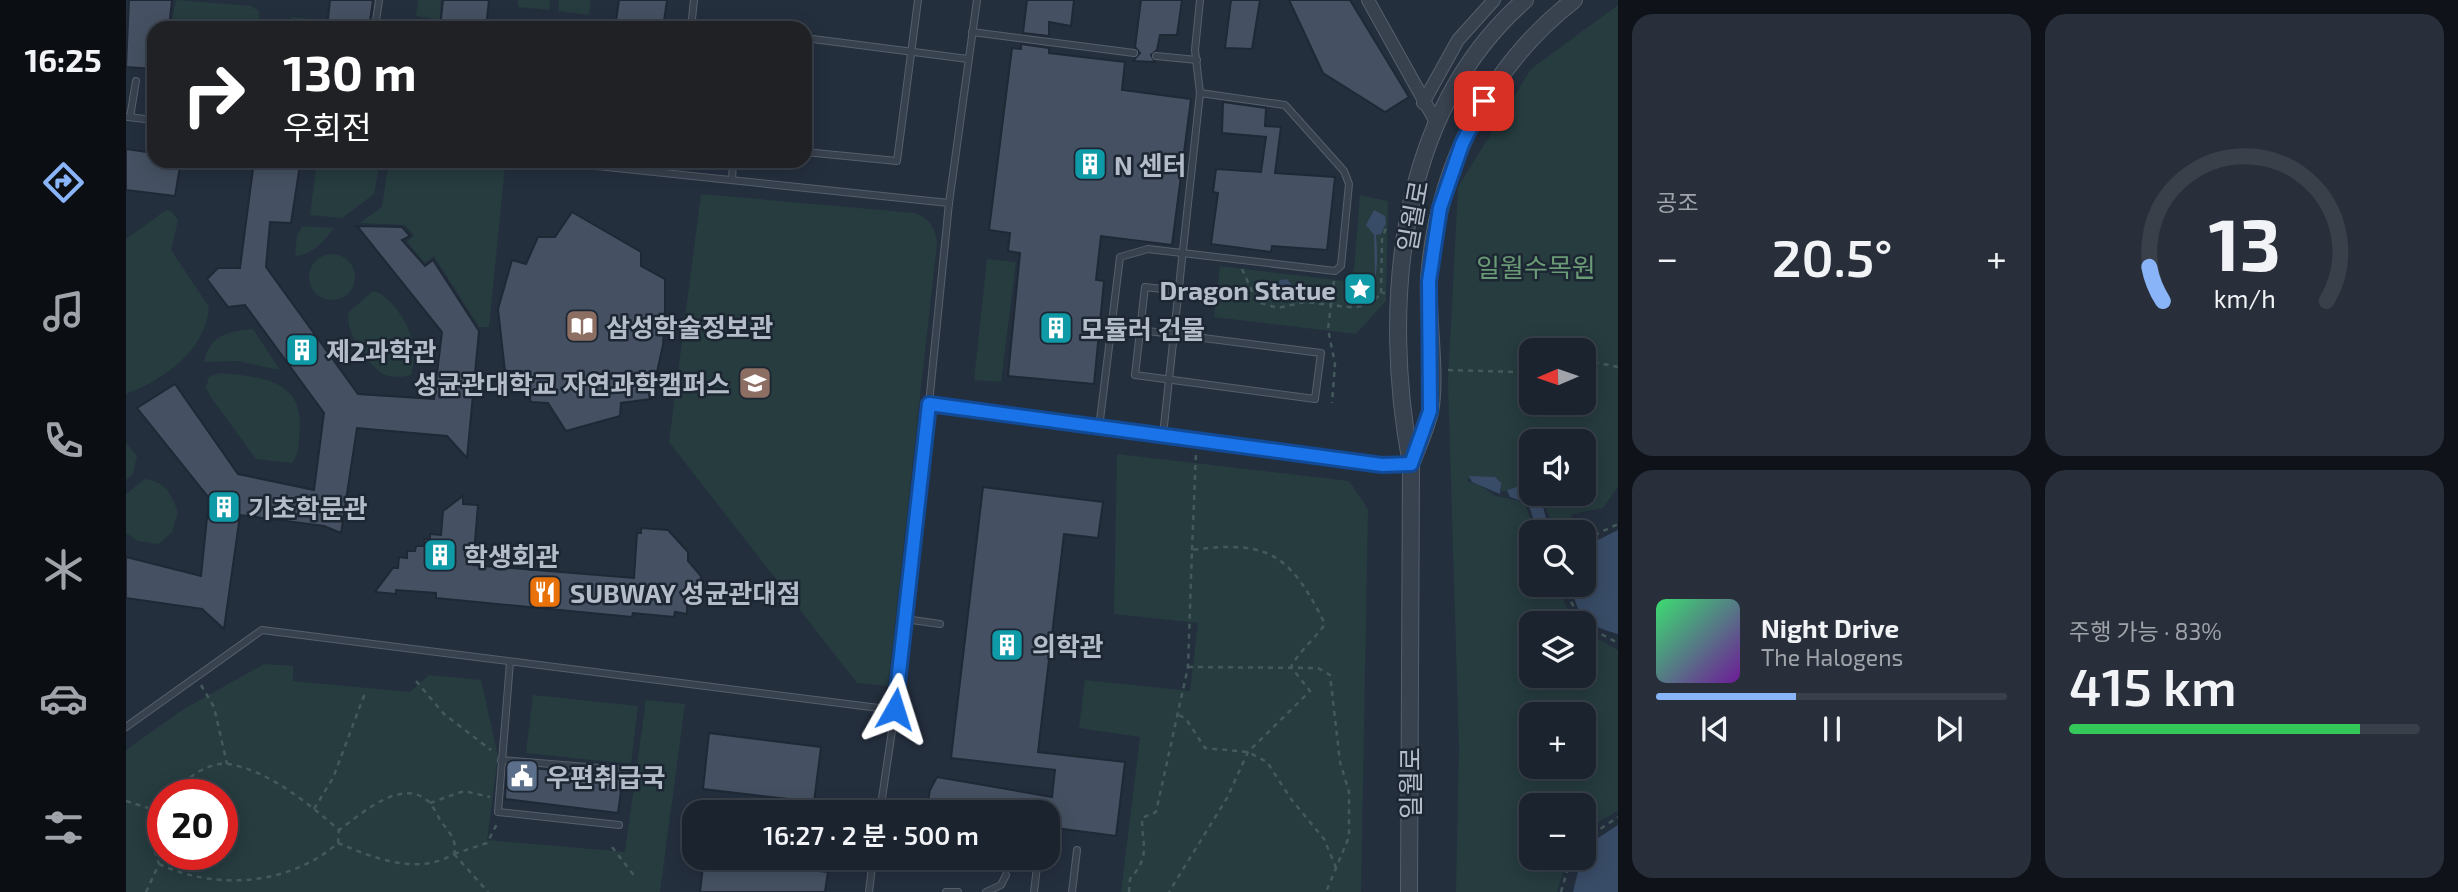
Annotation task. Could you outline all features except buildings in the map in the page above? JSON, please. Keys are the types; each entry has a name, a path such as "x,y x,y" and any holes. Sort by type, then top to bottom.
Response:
{"street":[{"path":"1368,0 1423,103 1436,122"},
{"path":"1423,103 1458,40 1494,0"},
{"name":"일월로","path":"1409,892 1411,464 1401,408 1399,317 1414,193 1436,122 1467,65 1508,15 1525,0"},
{"name":"일월로","path":"1411,464 1430,411 1429,281 1436,227 1449,177 1476,113 1513,58 1535,32 1574,0"}],"lane":[{"path":"375,21 379,0"},
{"path":"692,21 694,0"},
{"path":"812,153 897,161 918,0"},
{"path":"882,800 895,709 949,203 976,0"},
{"path":"1163,435 1200,93 1197,60 1200,0"},
{"path":"972,32 1134,53"},
{"path":"812,39 968,59"},
{"path":"1156,56 1197,60"},
{"path":"136,81 128,116 147,120"},
{"path":"1099,428 1120,257 1148,249 1335,271 1341,267 1349,184 1345,171 1285,105 1200,93"},
{"path":"616,168 949,203"},
{"path":"732,180 733,168"},
{"path":"1140,330 1321,354 1315,398 1135,375 1140,330 1145,287 1180,291"},
{"path":"929,404 1382,465 1411,464"},
{"path":"905,619 940,624"},
{"path":"126,727 262,630 895,709"},
{"path":"510,662 498,812 619,825"},
{"path":"501,760 624,770"},
{"path":"1072,892 1077,850"},
{"path":"869,892 872,870"},
{"path":"1034,892 1037,870"},
{"path":"986,892 1000,884 1006,874"},
{"path":"946,892 958,892"}],"path":[{"path":"1238,260 1257,302 1278,308 1305,302 1356,309 1374,302 1381,293 1382,239 1386,228"},
{"path":"1332,403 1335,364 1328,329 1335,271"},
{"path":"1381,293 1386,293"},
{"path":"1596,363 1618,368"},
{"path":"1448,370 1519,371"},
{"path":"1129,892 1129,879 1140,866 1146,850 1142,837 1142,818 1156,812 1188,667 1197,439"},
{"path":"1596,534 1618,524"},
{"path":"1192,550 1242,546 1263,552 1291,567 1305,583 1325,624 1311,643 1300,650 1291,667"},
{"path":"1596,631 1618,643"},
{"path":"1188,667 1318,668 1330,675 1340,761 1349,792 1349,837 1326,892"},
{"path":"1170,892 1227,798 1248,752 1310,691 1291,667"},
{"path":"197,677 214,707 227,764"},
{"path":"416,681 444,715 480,739 501,760"},
{"path":"314,809 332,778 365,693"},
{"path":"1178,715 1186,719 1205,748 1248,752 1267,762 1291,799 1324,839 1337,870"},
{"path":"190,779 215,764 227,764 265,777 314,809 339,830"},
{"path":"338,843 371,856 409,864 432,863 487,843 497,827 498,812 489,795 456,792 429,803"},
{"path":"339,830 389,797 411,794 429,803 451,834 456,848 454,854"},
{"path":"126,801 147,807"},
{"path":"1596,832 1618,817"},
{"path":"174,870 182,874 251,881 287,872 322,858 338,843 339,830"},
{"path":"612,848 636,878"},
{"path":"454,854 488,892"},
{"path":"146,892 156,870"},
{"path":"1561,892 1567,870"}],"green space":[{"path":"176,0 251,6 259,11 260,21 178,21 172,20"},
{"path":"418,0 441,0 440,20 416,16"},
{"path":"518,0 550,0 549,10 518,7"},
{"path":"559,0 591,0 589,15 558,11"},
{"name":"일월수목원","path":"1618,5 1618,487 1603,508 1573,514 1569,520 1553,520 1545,506 1596,506 1596,429 1519,429 1519,487 1502,492 1499,480 1471,476 1467,481 1481,486 1495,496 1519,501 1519,506 1526,506 1530,520 1519,520 1519,597 1562,597 1568,611 1519,611 1519,688 1596,688 1596,638 1618,650 1618,811 1596,823 1596,793 1519,793 1519,870 1563,870 1557,892 1456,892 1459,748 1448,382 1458,187 1531,69"},
{"path":"291,17 324,20 324,21 291,21"},
{"path":"316,168 379,168 374,194 342,218 310,215"},
{"path":"388,168 505,168 489,327 479,327 434,256 425,263 407,242 414,235 405,225 360,223 382,207"},
{"path":"701,194 915,213 925,218 933,228 937,243 888,686 857,683 669,442"},
{"path":"1360,195 1388,201 1386,301 1356,334 1214,317 1220,266 1345,281 1354,270"},
{"path":"166,210 171,211 178,220 171,250 209,307 206,323 200,337 181,361 155,380 126,394 126,239"},
{"path":"302,226 334,228 312,250 295,256 297,236"},
{"path":"332,254 349,260 355,277 349,294 332,300 315,294 309,277 315,260"},
{"path":"987,259 1016,262 1001,382 974,380"},
{"path":"373,291 394,306 410,332 414,351 411,375 395,377 379,371 362,352 353,335 348,319 349,312"},
{"path":"253,329 280,370 237,361 204,362 211,346 221,336"},
{"path":"220,373 249,376 275,383 293,398 300,426 298,450 292,463 256,459 206,387 209,377"},
{"path":"126,443 137,456 133,474 126,480"},
{"path":"1117,454 1349,481 1368,509 1361,892 1121,892 1140,737 1079,728 1085,680 1190,691 1198,623 1114,614"},
{"path":"145,479 158,483 167,490 178,512 172,532 159,544 138,541 126,533 126,494"},
{"path":"264,664 293,666 293,681 410,692 429,675 481,680 498,756 487,840 625,852 646,700 685,704 660,892 126,892 126,750 184,709"},
{"path":"533,695 638,706 631,764 526,753"}],"water":[{"path":"1374,210 1385,216 1386,223 1381,234 1376,235 1377,267 1375,281 1370,297 1359,301 1350,293 1350,284 1359,278 1370,281 1375,277 1374,235 1366,225"},
{"path":"1287,279 1296,290 1313,287 1315,297 1310,301 1296,293 1289,300 1279,299 1274,293 1280,280"},
{"path":"1469,476 1495,477 1501,483 1500,494 1472,482"},
{"path":"1519,486 1519,500 1510,497 1507,490"},
{"path":"1529,506 1543,506 1546,520 1534,520"},
{"path":"1618,530 1618,634 1596,626 1596,611 1580,611 1575,597 1596,597 1598,540"},
{"path":"1618,825 1618,892 1573,892 1578,870 1596,870 1596,839"}],"place":[{"name":"N 센터","path":"1090,164"},
{"name":"Dragon Statue","path":"1360,289"},
{"name":"삼성학술정보관","path":"582,326"},
{"name":"모듈러 건물","path":"1056,328"},
{"name":"제2과학관","path":"302,350"},
{"name":"성균관대학교 자연과학캠퍼스","path":"755,383"},
{"name":"기초학문관","path":"224,507"},
{"name":"학생회관","path":"440,555"},
{"name":"SUBWAY 성균관대점","path":"545,592"},
{"name":"의학관","path":"1007,645"},
{"name":"우편취급국","path":"522,776"}],"route":[{"path":"895,709 929,404 1382,465 1411,464 1430,411 1429,281 1434,237 1449,177 1476,113 1484,101"}]}
